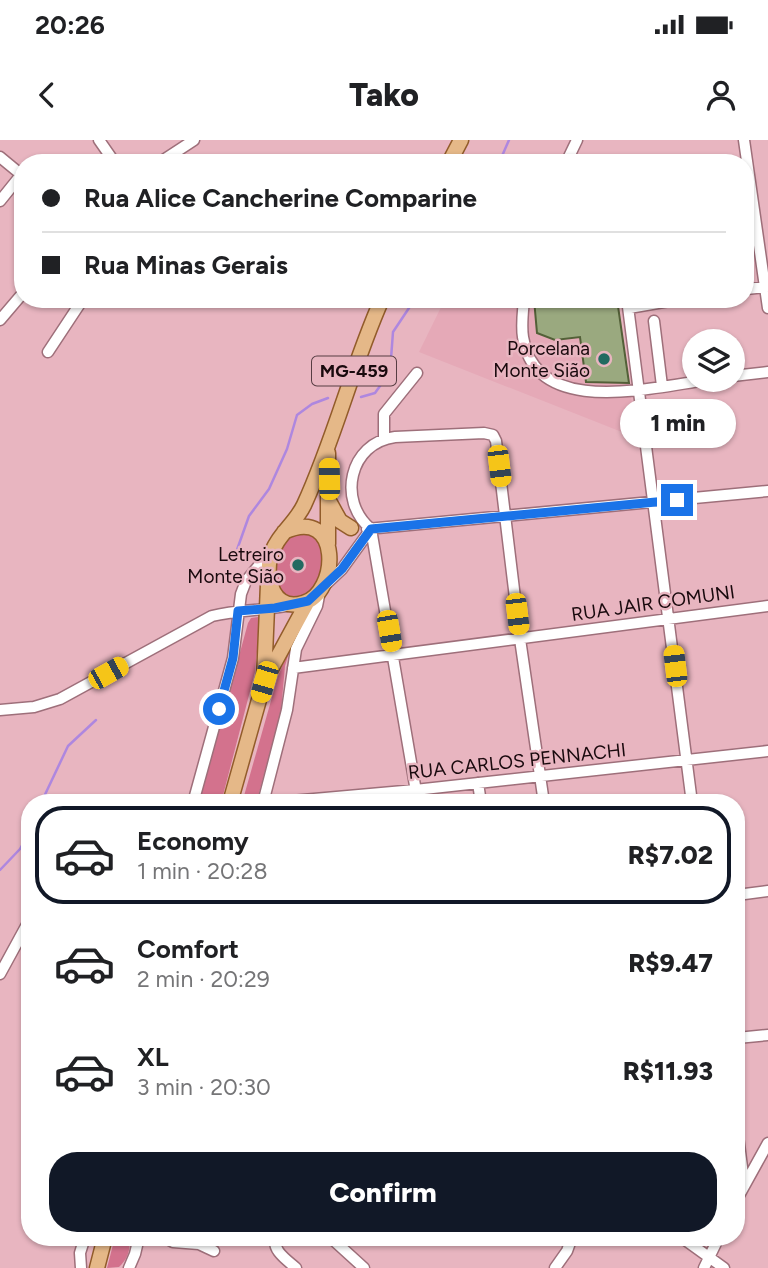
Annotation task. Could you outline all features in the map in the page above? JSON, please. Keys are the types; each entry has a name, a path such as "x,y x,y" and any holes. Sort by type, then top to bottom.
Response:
{"main road":[{"name":"MG-459","path":"264,682 266,609 273,549 303,506 379,308"},
{"name":"MG-459","path":"233,794 264,682 308,601 321,589 329,560 328,444"},
{"path":"330,502 340,521 351,528"},
{"path":"284,532 294,528 313,527 322,533 328,544"},
{"path":"268,582 274,595 291,605"},
{"name":"MG-459","path":"291,605 308,601"},
{"path":"97,1268 103,1246"}],"street":[{"path":"173,154 194,140"},
{"path":"0,157 14,169"},
{"path":"0,201 14,185"},
{"path":"754,223 764,247 768,308"},
{"path":"754,288 765,287"},
{"path":"0,320 14,304"},
{"path":"48,352 77,308"},
{"path":"524,308 523,338 527,354 537,370 552,383 570,389 596,392 682,383"},
{"path":"629,308 691,794"},
{"path":"654,321 662,386"},
{"path":"745,375 768,372"},
{"path":"384,439 384,414 417,373"},
{"path":"416,794 371,529 357,513 353,477 357,461 364,451 384,439 484,433 493,435 496,441 520,639 543,794"},
{"path":"313,527 371,529 768,491"},
{"path":"268,794 287,710 296,649 315,612 321,589 342,569 371,529"},
{"path":"195,794 233,658 241,594 246,581 273,549"},
{"path":"3,708 34,707 60,699 203,620 238,611 291,605"},
{"name":"RUA JAIR COMUNI","path":"293,668 768,606"},
{"name":"RUA CARLOS PENNACHI","path":"369,794 768,751"},
{"path":"478,783 480,794"},
{"path":"745,894 768,891"},
{"path":"0,974 21,936"},
{"path":"745,1037 768,1035"},
{"path":"745,1182 768,1143"},
{"path":"756,1166 768,1166"},
{"path":"79,1266 83,1246"},
{"path":"129,1268 137,1246"},
{"path":"203,1246 214,1251"},
{"path":"275,1246 296,1268"},
{"path":"340,1246 364,1268"},
{"path":"555,1268 569,1246"},
{"path":"694,1246 724,1268"},
{"path":"704,1268 714,1246"}],"shaded area":[{"path":"441,308 618,308 637,438 419,352"},
{"path":"297,533 314,534 321,553 321,569 308,592 297,597 287,597 279,592 275,579 275,562 283,545"},
{"path":"258,617 260,621 255,672 223,794 201,794 248,623 251,618"},
{"path":"292,643 285,666 281,711 259,794 245,794 278,676"},
{"path":"113,1246 130,1246 125,1261 119,1267 107,1268"}],"building":[{"name":"Porcelana Monte Sião","path":"535,308 618,308 629,383 586,382 580,337 555,340 537,333"}],"waterway":[{"path":"503,154 509,140"},
{"path":"361,397 375,393 390,372 393,332 409,308"},
{"path":"233,561 249,516 269,489 287,449 297,415 312,404 328,398"},
{"path":"45,794 68,746 96,720"},
{"path":"0,870 21,847"}],"place":[{"name":"Porcelana Monte Sião","path":"604,359"},
{"name":"Letreiro Monte Sião","path":"298,565"}],"route":[{"path":"219,709 236,643 238,611 275,608 308,601 342,569 371,529 677,500"}]}
